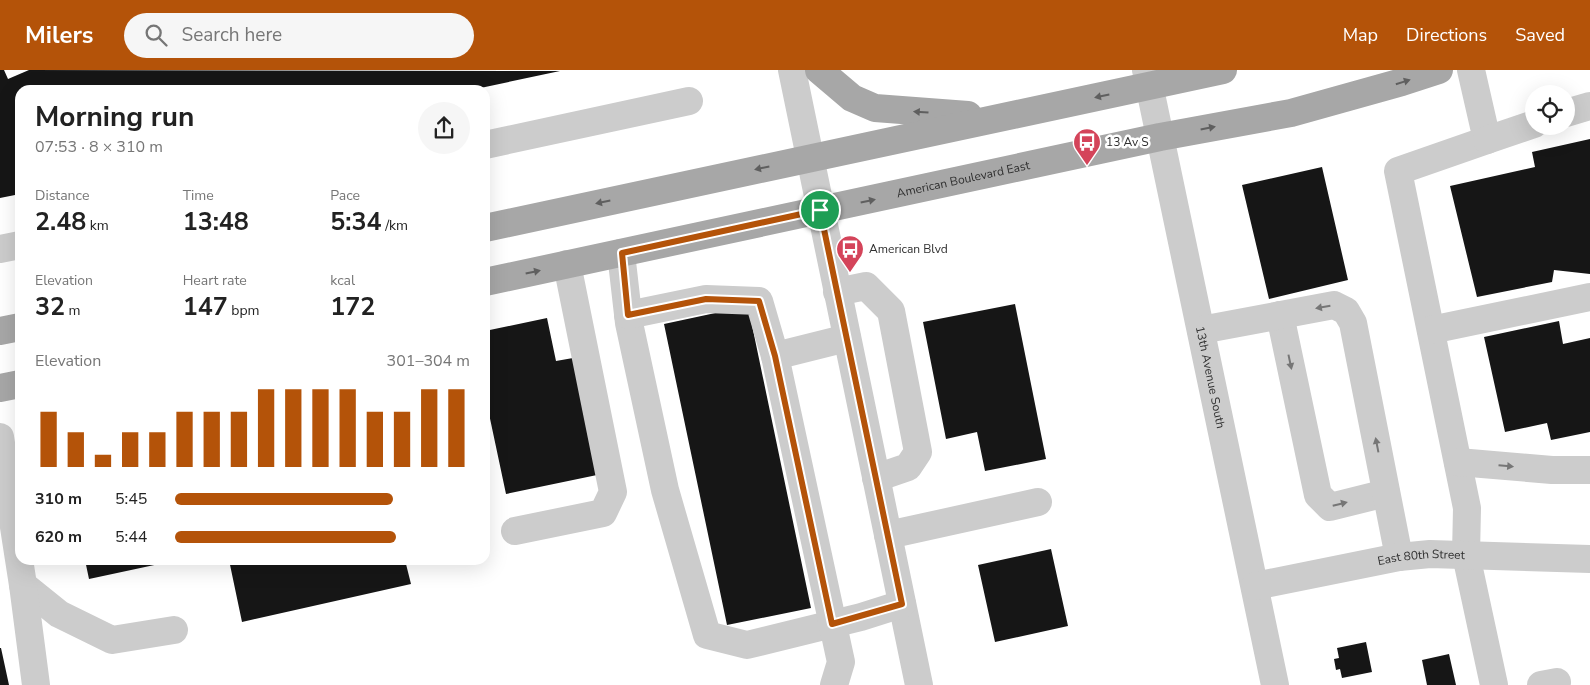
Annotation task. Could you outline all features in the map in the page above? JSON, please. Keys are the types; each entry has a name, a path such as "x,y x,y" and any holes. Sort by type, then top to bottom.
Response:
{"main road":[{"path":"819,70 852,98 875,108 1005,117"},
{"path":"490,227 1005,117 1148,78 1223,70"},
{"name":"American Boulevard East","path":"490,281 1160,137 1291,112 1439,70"},
{"path":"0,331 15,328"},
{"path":"0,388 15,385"}],"street":[{"path":"792,70 919,685"},
{"path":"1471,70 1487,140"},
{"name":"13th Avenue South","path":"1148,78 1276,685"},
{"path":"490,144 689,101"},
{"path":"1575,110 1590,106"},
{"path":"1494,685 1466,555 1467,508 1398,171 1525,127"},
{"path":"0,249 15,246"},
{"path":"622,253 628,315 664,490 707,635 746,645 832,624 902,604"},
{"path":"515,531 602,513 612,492 567,264"},
{"path":"838,292 866,286 891,311 918,452 908,467 876,478"},
{"path":"1431,330 1590,296"},
{"path":"628,315 706,299 759,301 775,356 841,662 834,685"},
{"path":"1201,330 1334,305 1346,311 1353,323 1399,557"},
{"path":"1280,315 1318,496 1330,507 1386,493"},
{"path":"775,356 847,338"},
{"path":"0,437 15,534"},
{"path":"1458,462 1552,470 1590,470"},
{"path":"888,535 1038,502"},
{"name":"East 80th Street","path":"1255,586 1399,557 1430,554 1590,559"},
{"path":"20,565 36,685"},
{"path":"23,585 59,614 112,640 174,630"}],"building":[{"path":"0,70 4,70 8,79 29,70 560,71 490,86 15,85 15,195 0,198"},
{"path":"1590,139 1590,274 1554,270 1552,282 1477,297 1450,186 1535,167 1532,152"},
{"path":"1322,167 1348,280 1269,299 1242,185"},
{"path":"1015,304 1046,459 985,471 977,432 946,439 923,322"},
{"path":"748,306 811,608 727,625 664,324"},
{"path":"547,318 556,361 573,358 597,475 506,494 490,419 490,330"},
{"path":"1559,321 1563,344 1590,338 1590,432 1551,440 1547,423 1505,432 1484,337"},
{"path":"1051,549 1068,626 995,642 978,565"},
{"path":"86,565 154,565 89,579"},
{"path":"230,565 406,565 411,584 242,622"},
{"path":"1366,642 1372,672 1342,678 1340,669 1336,670 1334,659 1339,658 1337,648"},
{"path":"1,648 9,685 0,685"},
{"path":"1449,654 1456,685 1427,685 1422,660"}],"place":[{"name":"13 Av S","path":"1087,166"},
{"name":"American Blvd","path":"850,273"}],"route":[{"path":"820,210 902,604 832,624 775,356 759,301 706,299 628,315 622,253 820,210"}]}
